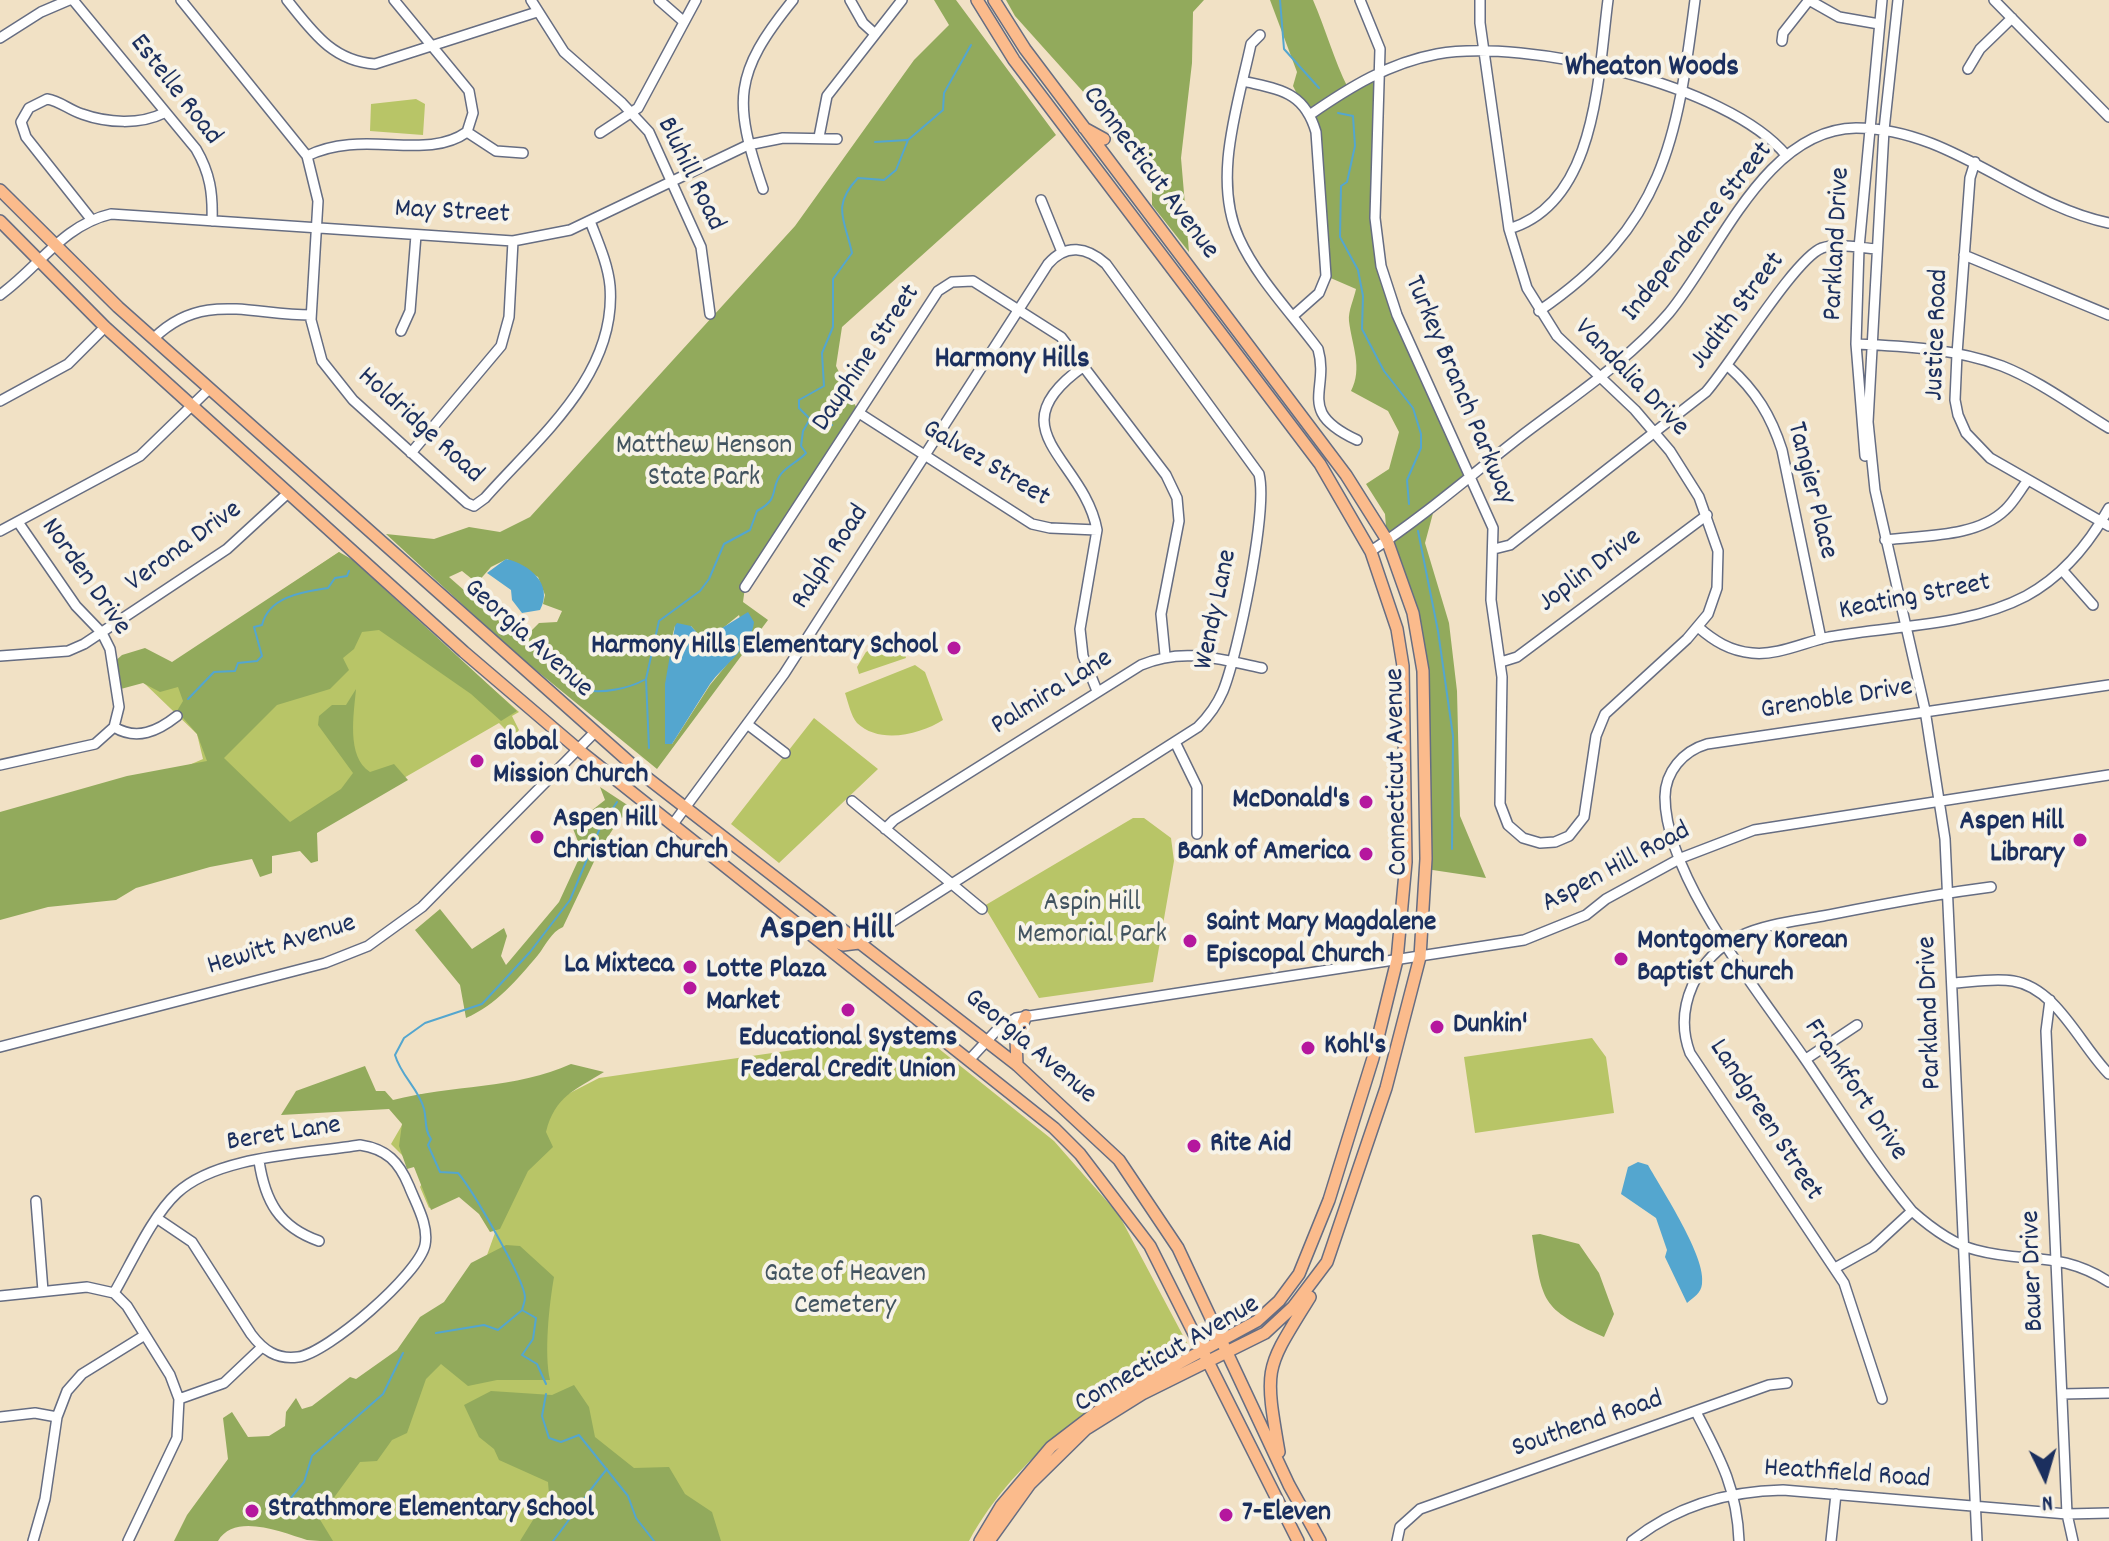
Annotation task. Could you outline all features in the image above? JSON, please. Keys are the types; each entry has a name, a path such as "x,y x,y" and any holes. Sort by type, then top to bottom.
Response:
{"main road":[{"name":"Connecticut Avenue","path":"977,0 1014,60 1320,464 1371,551 1397,629 1404,680 1406,862 1397,960 1355,1120 1307,1258 1279,1301 1257,1321 1115,1398 1051,1447 1005,1500 980,1541"},
{"name":"Connecticut Avenue","path":"989,1541 1030,1484 1086,1429 1142,1394 1229,1353 1274,1325 1303,1296 1327,1262 1386,1088 1420,957 1426,859 1426,709 1416,628 1387,540 1346,475 1025,49 994,0"},
{"path":"1081,124 1104,139"},
{"path":"1109,183 1119,175"},
{"name":"Georgia Avenue","path":"0,190 54,246 209,389 595,732 684,807 1017,1065 1119,1160 1178,1248 1283,1472 1320,1541"},
{"name":"Georgia Avenue","path":"0,221 105,327 580,751 971,1058 1054,1128 1122,1207 1150,1246 1298,1541"},
{"path":"786,914 794,914 837,944 859,943"},
{"path":"840,955 861,953 893,975 902,976"},
{"path":"1017,1065 1016,1039 1026,1016"},
{"path":"1283,1472 1270,1400 1271,1364 1327,1262"}],"street":[{"path":"0,38 41,12 71,0"},
{"name":"Estelle Road","path":"71,0 206,166 212,188 212,221"},
{"name":"Holdridge Road","path":"181,0 307,156 318,201 311,315 313,337 322,361 335,380 411,453 474,506 485,498 577,395 603,347 610,314 610,284 590,221"},
{"path":"287,0 328,48 358,63 394,61 537,12"},
{"path":"307,156 339,143 439,146 467,132 473,113 469,91 394,0"},
{"name":"Bluhill Road","path":"531,0 564,52 649,132 701,247 710,314"},
{"path":"659,0 683,21"},
{"path":"600,133 640,105 696,0"},
{"path":"763,189 748,145 742,97 746,73 762,37 793,0"},
{"path":"850,0 863,23 874,33"},
{"path":"819,137 827,96 902,0"},
{"name":"Turkey Branch Parkway","path":"1360,0 1376,33 1381,71 1375,218 1381,266 1397,315 1493,528 1491,600 1501,662 1500,804"},
{"name":"Vandalia Drive","path":"1480,0 1484,51 1509,229 1517,262 1539,311 1570,350 1656,434 1687,475 1707,515 1718,551 1719,577 1715,601 1698,627 1605,714 1596,736 1584,817 1569,836 1555,842 1527,841 1508,825 1500,804"},
{"path":"1509,229 1541,215 1568,184 1588,129 1608,0"},
{"path":"1539,311 1599,264 1638,215 1669,153 1684,90 1695,0"},
{"path":"1782,41 1783,33 1809,0 1839,17 1879,24"},
{"name":"Parkland Drive","path":"1882,0 1859,248 1856,344 1860,414 1866,460 1907,625 1940,799 1949,892 1977,1541"},
{"name":"Parkland Drive","path":"1875,490 1868,422 1870,345 1884,130 1898,0"},
{"path":"1994,0 2109,117"},
{"path":"1968,69 1980,49 2012,18"},
{"path":"1260,35 1251,44 1227,168 1229,209 1247,253 1318,349 1322,364 1317,400 1323,413 1341,432 1357,440"},
{"path":"1311,114 1381,71 1436,55 1484,51 1531,54 1684,90 1737,115 1786,155"},
{"path":"1243,81 1289,93 1311,114 1316,132 1326,276 1319,293 1293,316"},
{"path":"91,219 26,137 21,122 29,108 47,99 82,114 123,121 140,121 164,113"},
{"name":"Independence Street","path":"1371,551 1633,350 1667,314 1755,189 1786,155 1808,139 1830,131 1869,129 1919,138 1975,162 2067,210 2109,223"},
{"path":"467,132 496,151 523,153"},
{"name":"May Street","path":"0,295 54,246 91,219 123,214 513,241 550,237 590,221 748,145 783,138 837,139"},
{"name":"Justice Road","path":"1975,162 1970,178 1955,400 1966,433 1990,458 2104,525"},
{"path":"1019,309 1048,264 1062,252 1041,200"},
{"path":"401,331 410,311 416,235"},
{"path":"411,453 501,346 509,317 513,241"},
{"name":"Judith Street","path":"1494,549 1510,545 1706,392 1729,367 1810,255 1834,246 1877,249"},
{"name":"Wendy Lane","path":"859,943 1198,727 1216,705 1231,662 1262,504 1259,474 1106,264 1084,250 1062,252"},
{"path":"1964,255 2109,315"},
{"name":"Dauphine Street","path":"745,587 938,291 952,282 973,281 1061,337 1166,475 1177,498 1179,521 1161,614 1165,655"},
{"path":"154,338 179,318 206,309 311,315"},
{"name":"Ralph Road","path":"673,824 747,724 1019,309"},
{"path":"0,401 68,364 105,327"},
{"path":"1856,344 1957,354 1984,360 2024,376 2109,428"},
{"path":"1084,366 1050,395 1044,421 1048,441 1089,498 1097,530 1080,629 1083,656 1097,691"},
{"name":"Tangier Place","path":"1729,367 1754,392 1774,424 1821,639"},
{"path":"0,531 140,456 209,389"},
{"name":"Galvez Street","path":"859,413 1032,524 1097,530"},
{"path":"1885,540 1984,524 2006,510 2028,480"},
{"name":"Verona Drive","path":"0,656 68,651 102,633 227,549 288,493"},
{"name":"Keating Street","path":"1698,627 1722,645 1750,653 1993,610 2027,595 2063,571 2104,525 2109,508"},
{"name":"Joplin Drive","path":"1501,662 1517,657 1707,515"},
{"name":"Norden Drive","path":"18,522 76,606 102,633 110,649 119,707 114,727"},
{"path":"2063,571 2093,605"},
{"name":"Palmira Lane","path":"885,829 1141,665 1165,655 1202,656 1262,668"},
{"name":"Grenoble Drive","path":"1681,858 1666,809 1666,786 1675,766 1693,749 1707,744 1925,710 2109,685"},
{"path":"0,765 89,746 114,727 129,733 152,732 177,716"},
{"path":"747,724 785,753"},
{"name":"Hewitt Avenue","path":"0,1047 325,963 368,946 422,907 580,751 595,732"},
{"path":"1175,742 1197,787 1197,834"},
{"name":"Aspen Hill Road","path":"971,1058 1004,1024 1026,1016 1509,943 1556,929 1681,858 1754,830 2109,775"},
{"path":"852,801 982,909"},
{"name":"Frankfort Drive","path":"1681,858 1701,904 1727,944 1912,1211 1932,1228 1964,1245 1992,1253 2057,1259 2078,1265 2109,1282"},
{"name":"Landgreen Street","path":"1882,1399 1857,1313 1835,1268 1698,1066 1683,1035 1687,995 1700,973 1727,944 1768,927 1949,892 1991,887"},
{"path":"1952,983 2011,981 2036,989 2050,1000 2089,1054 2109,1074"},
{"name":"Bauer Drive","path":"2050,1000 2046,1031 2067,1514 2073,1541"},
{"path":"1806,1059 1857,1025"},
{"name":"Beret Lane","path":"114,1293 176,1194 198,1177 214,1170 259,1161 360,1145 376,1148 394,1159 403,1173 426,1236 421,1256 410,1271 356,1323 299,1357 283,1357 262,1347"},
{"path":"259,1161 265,1196 275,1210 303,1235 319,1241"},
{"path":"36,1201 43,1291"},
{"path":"1835,1268 1873,1247 1912,1211"},
{"path":"158,1219 192,1242 262,1347 224,1383 179,1399"},
{"path":"0,1296 87,1287 114,1293 127,1306 170,1375 179,1399 177,1438 128,1541"},
{"path":"33,1541 45,1499 57,1417 67,1391 82,1374 145,1335"},
{"name":"Southend Road","path":"1397,1541 1407,1519 1431,1505 1769,1385 1787,1383"},
{"path":"2062,1394 2109,1393"},
{"path":"1696,1412 1735,1494 1739,1541"},
{"path":"0,1417 35,1413 57,1417"},
{"name":"Heathfield Road","path":"1632,1541 1664,1519 1699,1503 1735,1494 1783,1490 2067,1514 2109,1513"},
{"path":"1831,1541 1836,1494"}],"green space":[{"name":"Matthew Henson State Park","path":"934,0 956,0 1056,135 842,327 836,366 859,413 745,587 743,602 768,620 657,769 515,653 386,534 434,539 469,527 500,532 530,517 795,226 914,60 949,25","holes":["507,559 538,577 545,595 543,604 562,611 557,622 539,623 527,635 515,635 449,577 462,571 477,583 491,567","739,615 747,640 710,685 672,744 672,637 675,626 691,626 698,634 723,628"]},
{"path":"1006,0 1204,0 1193,12 1192,63 1181,158 1189,252 1152,205 1152,183 1122,135 1015,16"},
{"path":"1270,0 1313,0 1348,88 1381,71 1375,218 1388,291 1469,476 1436,502 1425,543 1449,623 1457,691 1460,816 1486,878 1426,869 1419,641 1387,540 1385,514 1366,484 1389,469 1399,432 1388,411 1351,391 1356,365 1349,317 1356,289 1326,276 1316,132 1293,86 1297,72"},
{"path":"416,99 425,104 423,135 370,131 371,104"},
{"path":"339,552 519,712 512,716 519,730 513,737 499,723 293,842 159,778 203,759 197,734 144,683"},
{"path":"339,552 353,560 517,711 501,721 471,694 379,630 362,632 354,649 343,658 349,670 330,689 277,705 224,758 290,822 341,789 353,773 318,725 319,716 332,705 346,705 356,689 353,734 362,765 370,772 394,764 408,780 317,833 318,861 311,863 300,851 272,856 272,873 260,877 252,859 210,867 136,888 116,900 48,907 0,920 0,812 127,776 207,761 197,734 177,711 183,701 178,687 160,692 143,683 117,690 113,663 122,655 145,648 172,662"},
{"path":"899,636 906,658 859,674 857,667 866,652 872,649 871,643"},
{"path":"915,665 925,672 943,720 900,735 877,734 857,723 845,693"},
{"path":"814,718 878,769 779,863 731,824"},
{"path":"600,787 635,810 633,815 620,818 599,851 563,927 552,935 505,991 466,1018 460,985 415,930 440,909 472,949 504,928 507,936 501,956 506,965 559,902 582,852 572,826 605,800"},
{"name":"Aspin Hill Memorial Park","path":"1133,818 1144,818 1171,838 1174,861 1153,982 1039,998 984,906"},
{"name":"Gate of Heaven Cemetery","path":"918,1032 1054,1141 1119,1215 1188,1345 1185,1354 1092,1410 1036,1455 989,1509 969,1541 321,1541 280,1466 482,1269 496,1230 474,1187 429,1208 420,1187 425,1178 391,1144 420,1094 550,1110 566,1095 599,1078"},
{"path":"1592,1038 1606,1057 1614,1113 1475,1133 1464,1057"},
{"path":"571,1064 604,1072 575,1089 555,1110 546,1132 553,1147 528,1171 500,1229 490,1232 479,1214 459,1197 431,1210 414,1167 407,1169 399,1146 402,1124 389,1109 281,1115 296,1091 365,1066 376,1091 385,1091 393,1100 528,1078"},
{"path":"1540,1234 1579,1244 1599,1273 1614,1314 1604,1337 1567,1318 1548,1300 1542,1289 1532,1235"},
{"path":"506,1245 520,1246 554,1277 547,1343 550,1380 497,1380 468,1386 441,1364 426,1379 407,1433 392,1440 377,1461 360,1462 319,1518 333,1541 307,1540 247,1526 226,1532 218,1541 174,1541 187,1515 228,1459 223,1418 232,1412 248,1437 269,1436 285,1426 286,1412 296,1398 302,1409 312,1406 350,1377 356,1379 397,1350 420,1317 444,1302 471,1263"},
{"path":"574,1385 589,1407 595,1437 634,1468 669,1467 685,1494 712,1512 721,1541 520,1541 549,1494 548,1482 499,1460 494,1449 479,1437 464,1405 491,1391 552,1395"}],"water":[{"path":"506,559 523,565 537,577 544,592 540,610 522,613 512,600 511,590 487,573"},
{"path":"748,612 754,622 748,639 710,684 672,744 665,744 665,684 675,626 677,623 691,626 698,634 722,628"},
{"path":"1638,1162 1648,1165 1698,1258 1702,1272 1701,1287 1687,1303 1665,1257 1667,1250 1656,1218 1621,1194 1628,1167"}],"waterway":[{"path":"1280,0 1284,49 1319,88"},
{"path":"649,748 646,679 659,621 700,591 709,579 724,544 750,530 757,511 772,498 781,474 806,453 801,446 803,431 810,419 799,408 799,400 824,386 822,353 833,327 833,279 852,253 842,214 845,197 858,178 884,180 896,170 908,140 943,110 944,93 971,45"},
{"path":"1338,113 1353,116 1355,146 1347,182 1341,186 1340,237 1358,270 1363,296 1362,329 1384,371 1413,408 1421,434 1421,448 1407,480 1409,504"},
{"path":"875,142 907,140"},
{"path":"811,422 832,425"},
{"path":"1418,531 1438,631 1453,736 1452,849"},
{"path":"188,699 214,672 235,671 238,663 257,661 262,656 254,627 262,625 266,615 279,602 308,591 328,588 335,578 347,576 349,571"},
{"path":"571,676 584,684 586,690 593,691 616,690 644,680"},
{"path":"546,1384 537,1364 522,1355 533,1339 536,1318 522,1310 525,1297 516,1272 465,1182 458,1173 440,1172 428,1145 431,1139 422,1102 395,1055 404,1038 425,1023 482,1004 530,952 570,900 600,828 617,802"},
{"path":"436,1333 484,1325 498,1330 521,1311"},
{"path":"268,1505 290,1499 304,1482 312,1456 383,1394 403,1353"},
{"path":"546,1394 542,1416 549,1438 561,1442 579,1435 628,1496 636,1518 654,1541"},
{"path":"553,1541 607,1469"}],"place":[{"name":"Harmony Hills Elementary School","path":"954,648"},
{"name":"Global Mission Church","path":"477,761"},
{"name":"McDonald's","path":"1366,802"},
{"name":"Aspen Hill Christian Church","path":"537,837"},
{"name":"Aspen Hill Library","path":"2080,840"},
{"name":"Bank of America","path":"1366,854"},
{"name":"Saint Mary Magdalene Episcopal Church","path":"1190,941"},
{"name":"Montgomery Korean Baptist Church","path":"1621,959"},
{"name":"La Mixteca","path":"690,967"},
{"name":"Lotte Plaza Market","path":"690,988"},
{"name":"Educational Systems Federal Credit Union","path":"848,1010"},
{"name":"Dunkin'","path":"1437,1027"},
{"name":"Kohl's","path":"1308,1048"},
{"name":"Rite Aid","path":"1194,1146"},
{"name":"Strathmore Elementary School","path":"252,1511"},
{"name":"7-Eleven","path":"1226,1515"}],"district":[{"name":"Wheaton Woods","path":"1652,70"},
{"name":"Harmony Hills","path":"1012,362"},
{"name":"Aspen Hill","path":"827,932"}]}
